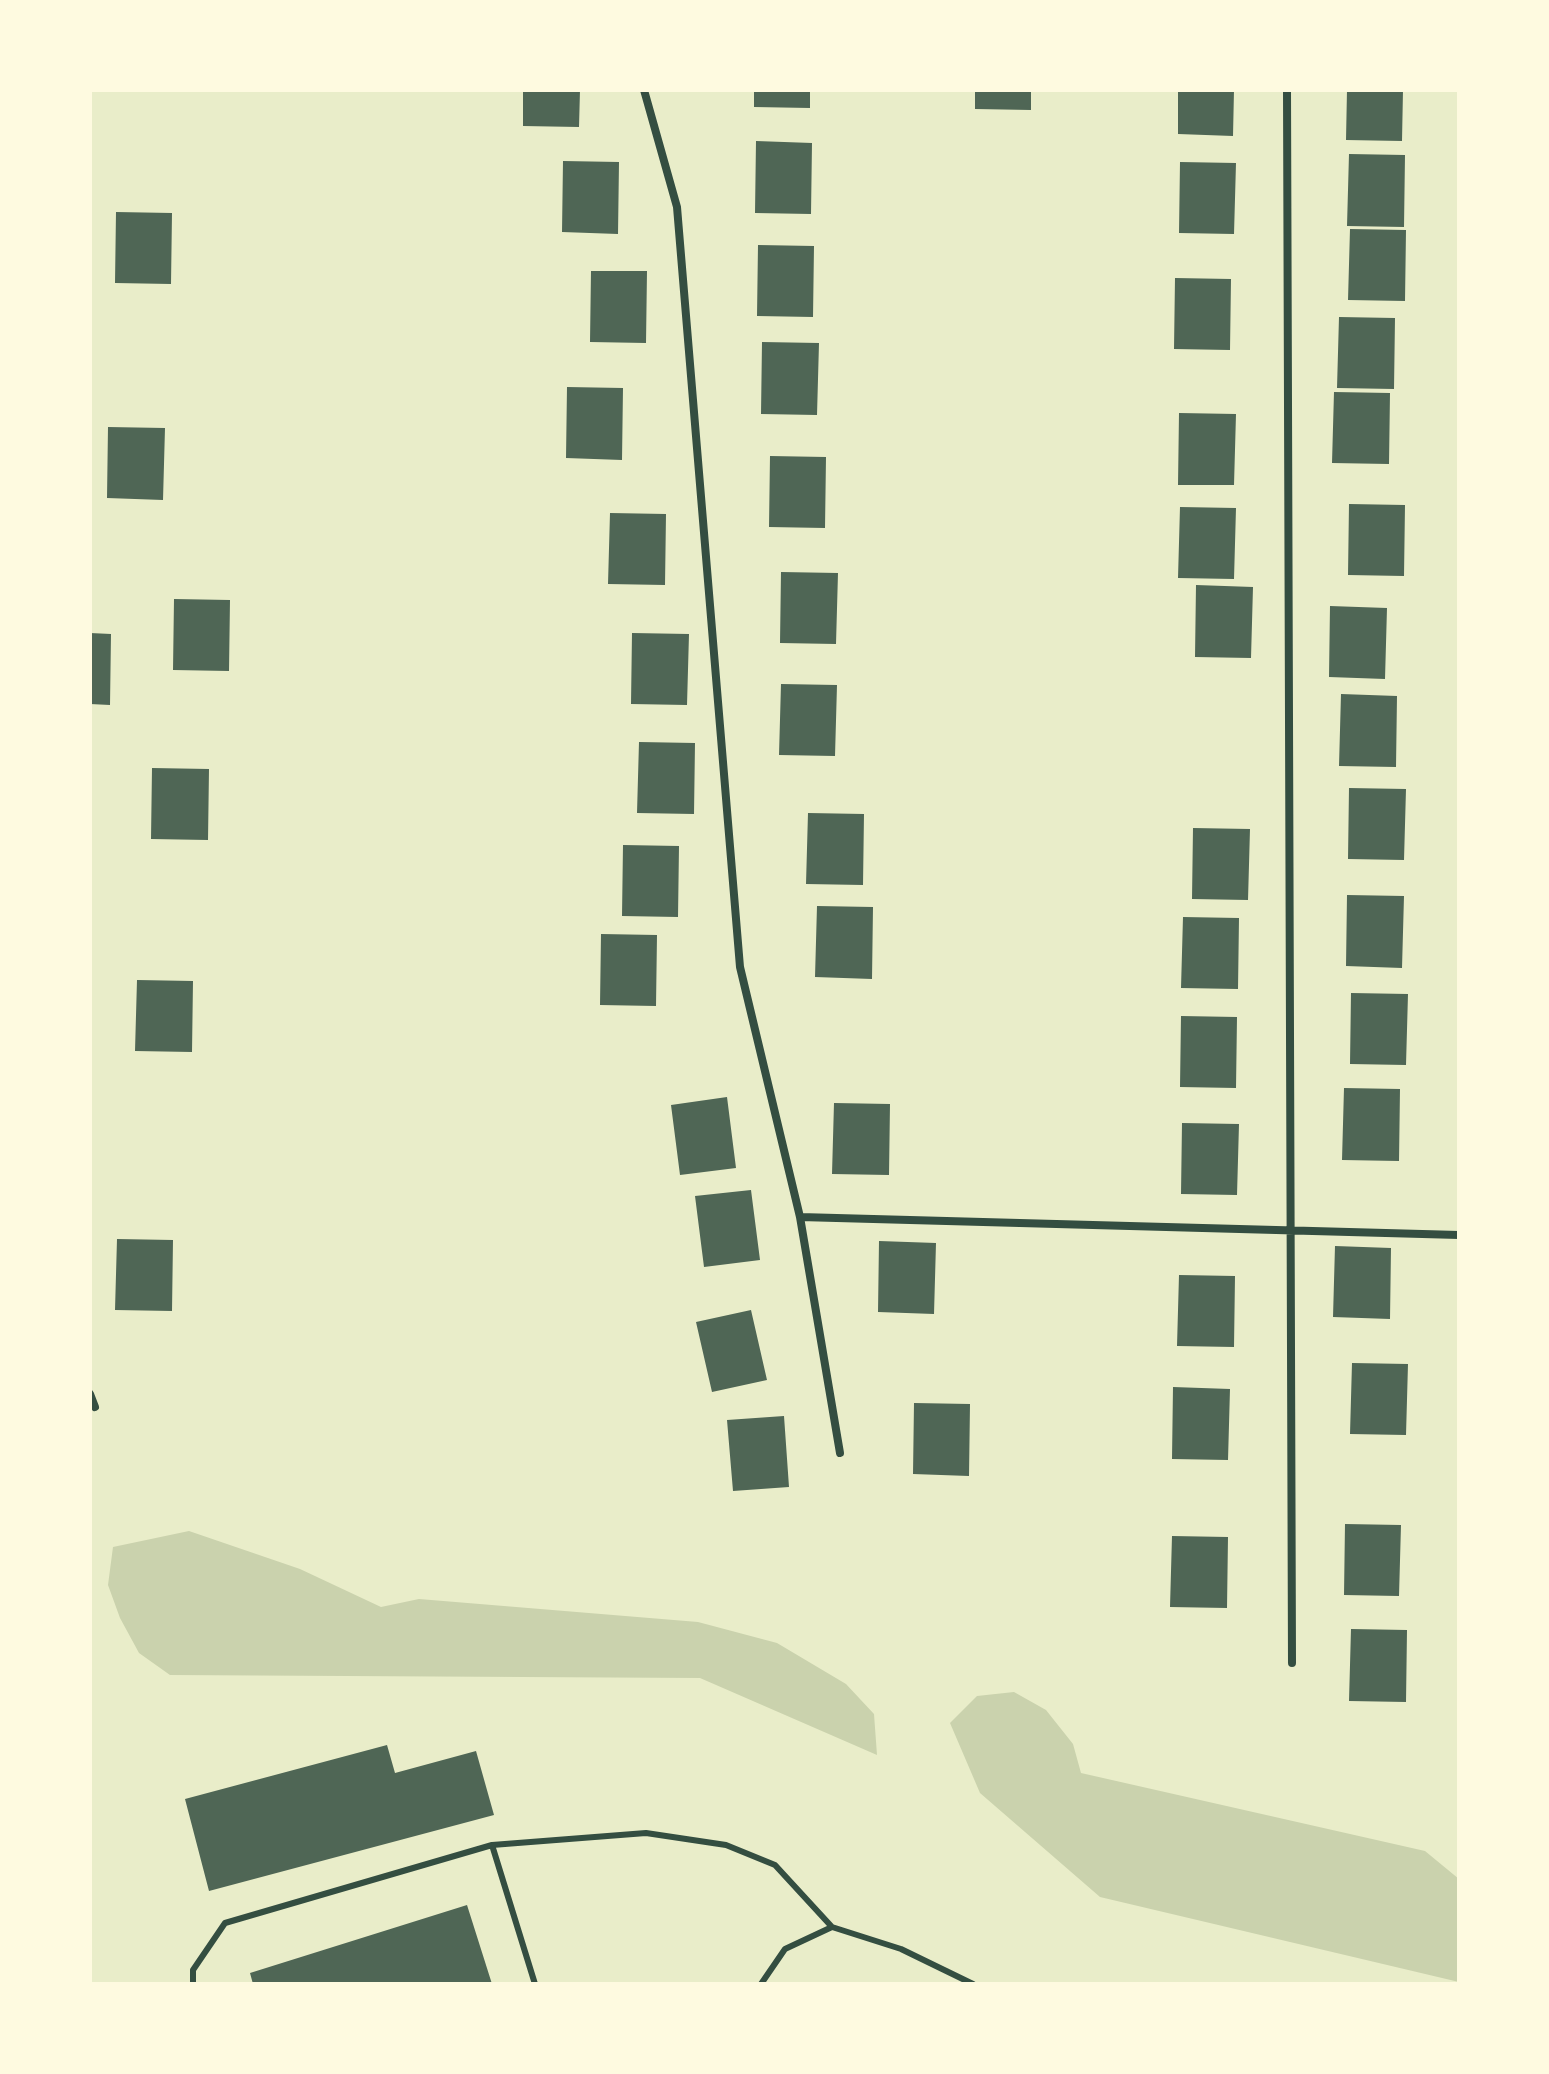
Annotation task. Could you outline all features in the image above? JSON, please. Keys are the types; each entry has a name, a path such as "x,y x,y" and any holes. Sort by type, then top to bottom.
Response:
{"street":[{"path":"644,90 677,207 740,967 800,1217 840,1453"},
{"path":"1287,90 1292,1663"},
{"path":"800,1217 1459,1235"},
{"path":"90,1394 95,1407"}],"lane":[{"path":"193,1984 193,1970 225,1923 492,1845 646,1833 726,1845 775,1865 832,1927 901,1949 973,1984"},
{"path":"492,1845 535,1984"},
{"path":"761,1984 785,1949 832,1927"}],"green space":[{"path":"189,1531 300,1569 381,1607 419,1599 698,1622 777,1643 846,1684 874,1714 877,1755 700,1678 170,1675 139,1653 120,1618 108,1585 113,1547"},
{"path":"1014,1692 1046,1710 1073,1744 1081,1773 1425,1851 1459,1879 1459,1982 1100,1897 980,1793 950,1723 977,1696"}],"building":[{"path":"523,90 580,90 579,127 523,126"},
{"path":"754,90 810,90 810,108 754,107"},
{"path":"975,90 1031,90 1031,110 975,109"},
{"path":"1178,90 1234,90 1233,136 1178,134"},
{"path":"1347,90 1403,90 1402,141 1346,140"},
{"path":"756,141 812,143 811,214 755,213"},
{"path":"1349,154 1405,155 1404,227 1347,226"},
{"path":"563,161 619,162 618,234 562,232"},
{"path":"1180,162 1236,163 1234,234 1179,233"},
{"path":"116,212 172,213 171,284 115,283"},
{"path":"1350,229 1406,230 1405,301 1348,300"},
{"path":"758,245 814,246 813,317 757,316"},
{"path":"591,271 647,271 646,343 590,342"},
{"path":"1175,278 1231,279 1230,350 1174,349"},
{"path":"1339,317 1395,318 1394,389 1337,388"},
{"path":"762,342 819,343 817,415 761,414"},
{"path":"567,387 623,388 622,460 566,458"},
{"path":"1334,392 1390,393 1389,464 1332,463"},
{"path":"1179,413 1236,414 1234,485 1178,485"},
{"path":"108,427 165,428 163,500 107,498"},
{"path":"770,456 826,457 825,528 769,527"},
{"path":"1349,504 1405,505 1404,576 1348,575"},
{"path":"1180,507 1236,508 1234,579 1178,578"},
{"path":"610,513 666,514 665,585 608,584"},
{"path":"781,572 838,573 836,644 780,643"},
{"path":"1196,585 1253,587 1251,658 1195,657"},
{"path":"174,599 230,600 229,671 173,670"},
{"path":"1330,606 1387,608 1385,679 1329,677"},
{"path":"90,633 111,634 110,705 90,704"},
{"path":"632,633 689,634 687,705 631,704"},
{"path":"781,684 837,685 835,756 779,755"},
{"path":"1341,694 1397,696 1396,767 1339,766"},
{"path":"639,742 695,743 694,814 637,813"},
{"path":"152,768 209,769 208,840 151,839"},
{"path":"1349,788 1406,789 1404,860 1348,859"},
{"path":"808,813 864,814 863,885 806,884"},
{"path":"1193,828 1250,829 1248,900 1192,899"},
{"path":"623,845 679,846 678,917 622,916"},
{"path":"1347,895 1404,896 1402,968 1346,966"},
{"path":"817,906 873,907 872,979 815,977"},
{"path":"1183,917 1239,918 1238,989 1181,988"},
{"path":"601,934 657,935 656,1006 600,1005"},
{"path":"137,980 193,981 192,1052 135,1051"},
{"path":"1351,993 1408,994 1406,1065 1350,1064"},
{"path":"1181,1016 1237,1017 1236,1088 1180,1087"},
{"path":"1344,1088 1400,1089 1399,1161 1342,1160"},
{"path":"727,1097 736,1168 680,1175 671,1105"},
{"path":"834,1103 890,1104 889,1175 832,1174"},
{"path":"1182,1123 1239,1124 1237,1195 1181,1194"},
{"path":"751,1190 760,1260 704,1267 695,1196"},
{"path":"117,1239 173,1240 172,1311 115,1310"},
{"path":"879,1241 936,1243 934,1314 878,1312"},
{"path":"1335,1246 1391,1248 1390,1319 1333,1317"},
{"path":"1179,1275 1235,1276 1234,1347 1177,1346"},
{"path":"751,1310 767,1380 712,1392 696,1322"},
{"path":"1352,1363 1408,1364 1406,1435 1350,1434"},
{"path":"1173,1387 1230,1389 1228,1460 1172,1459"},
{"path":"914,1403 970,1404 969,1476 913,1474"},
{"path":"784,1416 789,1487 733,1491 727,1420"},
{"path":"1345,1524 1401,1525 1399,1596 1344,1595"},
{"path":"1172,1536 1228,1537 1227,1608 1170,1607"},
{"path":"1351,1629 1407,1630 1406,1702 1349,1701"},
{"path":"387,1745 395,1773 476,1751 494,1815 209,1891 185,1799"},
{"path":"467,1905 492,1984 253,1984 250,1973"}]}
